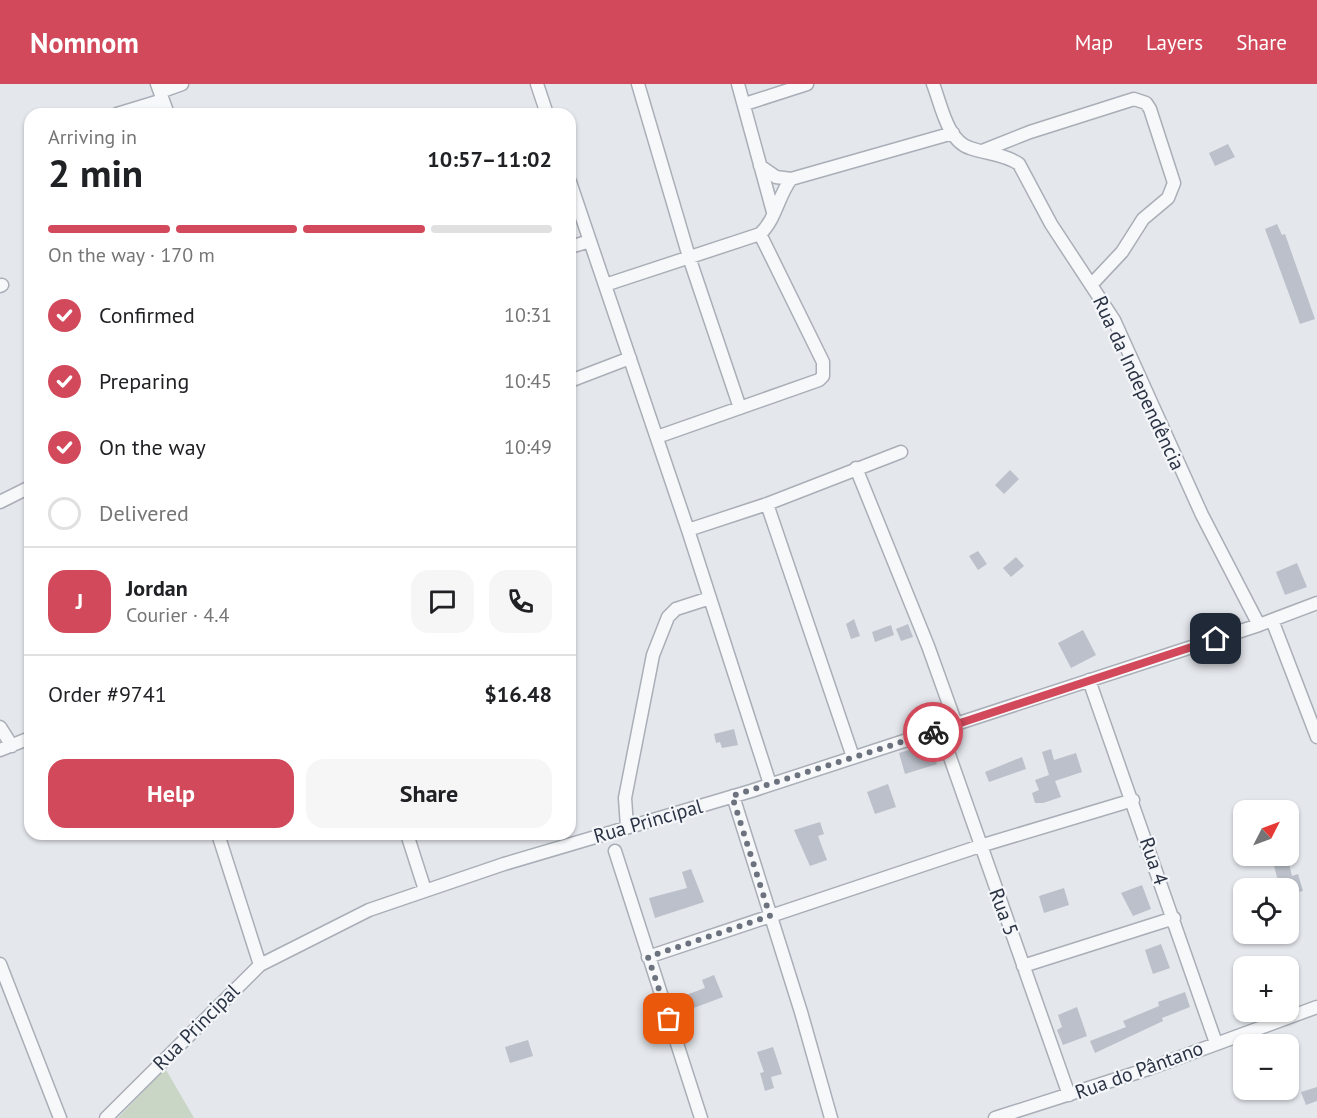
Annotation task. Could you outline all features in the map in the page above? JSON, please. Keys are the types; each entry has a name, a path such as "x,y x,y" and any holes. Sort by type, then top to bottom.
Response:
{"street":[{"path":"129,108 182,84"},
{"path":"537,84 545,108"},
{"path":"638,84 689,257 740,408"},
{"path":"738,84 774,212"},
{"path":"745,104 807,84"},
{"path":"760,166 776,177 791,179 952,133 933,84"},
{"path":"160,92 166,108"},
{"path":"982,151 1029,132 1134,99 1146,103 1174,183 1173,190 1168,198 1143,219 1122,252 1091,285"},
{"name":"Rua da Independência","path":"952,133 968,148 1012,159 1019,164 1051,224 1114,320 1202,515 1259,625"},
{"path":"605,285 760,234 771,222 791,179"},
{"path":"576,200 688,530 770,784"},
{"path":"657,437 819,380 825,370 760,234"},
{"path":"576,245 590,241"},
{"path":"576,379 630,358"},
{"path":"688,530 767,504 901,452"},
{"path":"856,468 928,646 956,724"},
{"path":"0,502 24,490"},
{"path":"767,504 853,758"},
{"path":"701,1118 615,851 623,828 626,790 653,655 661,631 676,609 710,598"},
{"name":"Rua Principal","path":"106,1118 260,964 369,910 594,836 853,758 1259,625 1317,603"},
{"path":"1272,620 1317,737"},
{"name":"Rua 4","path":"1089,680 1133,800 1216,1043"},
{"path":"0,727 6,748 24,740"},
{"name":"Rua 5","path":"940,729 1069,1095"},
{"path":"732,796 801,1012 831,1118"},
{"path":"648,957 981,846 1133,800"},
{"path":"594,836 615,851"},
{"path":"220,840 260,964"},
{"path":"409,840 425,890"},
{"path":"1023,966 1174,918"},
{"path":"0,963 60,1118"},
{"name":"Rua do Pântano","path":"995,1118 1069,1095 1317,1007"}],"green space":[{"path":"165,1068 194,1118 118,1118"}],"building":[{"path":"1228,144 1235,157 1215,166 1209,153"},
{"path":"1277,224 1282,235 1285,234 1315,319 1300,324 1265,229"},
{"path":"1010,470 1019,479 1004,494 995,485"},
{"path":"978,551 987,564 978,570 969,556"},
{"path":"1016,557 1024,566 1011,577 1003,568"},
{"path":"1297,563 1307,587 1285,595 1276,572"},
{"path":"854,619 860,636 851,639 846,624"},
{"path":"908,624 913,637 901,641 896,629"},
{"path":"891,625 894,635 875,642 872,632"},
{"path":"1083,630 1096,655 1071,668 1058,643"},
{"path":"734,729 738,745 722,748 720,742 716,743 714,734"},
{"path":"930,744 937,764 905,774 899,753"},
{"path":"1051,749 1054,760 1076,753 1082,772 1055,781 1061,797 1035,803 1032,793 1039,790 1035,780 1049,775 1042,752"},
{"path":"1022,757 1026,769 989,782 985,772"},
{"path":"888,784 896,807 875,814 867,792"},
{"path":"820,822 824,834 818,836 827,860 810,866 794,830"},
{"path":"1274,866 1290,866 1292,876 1298,874 1303,891 1299,892 1299,878 1277,878"},
{"path":"691,869 704,902 655,918 649,898 687,888 682,872"},
{"path":"1142,885 1151,909 1133,916 1121,893"},
{"path":"1064,888 1069,905 1044,913 1039,896"},
{"path":"1161,944 1170,968 1153,974 1145,950"},
{"path":"714,975 723,997 691,1009 686,995 705,988 702,980"},
{"path":"1185,992 1190,1007 1162,1018 1163,1021 1095,1053 1090,1041 1126,1027 1123,1021 1159,1006 1158,1002"},
{"path":"1077,1007 1087,1036 1063,1045 1057,1030 1062,1027 1058,1015"},
{"path":"528,1040 533,1056 510,1063 505,1047"},
{"path":"773,1047 782,1074 771,1077 774,1088 765,1091 760,1073 764,1072 757,1052"},
{"path":"1317,1087 1317,1101 1306,1105 1301,1092"}],"way so far":[{"path":"669,1019 648,957 770,916 732,796 933,732"}],"route":[{"path":"933,732 1216,639"}]}
